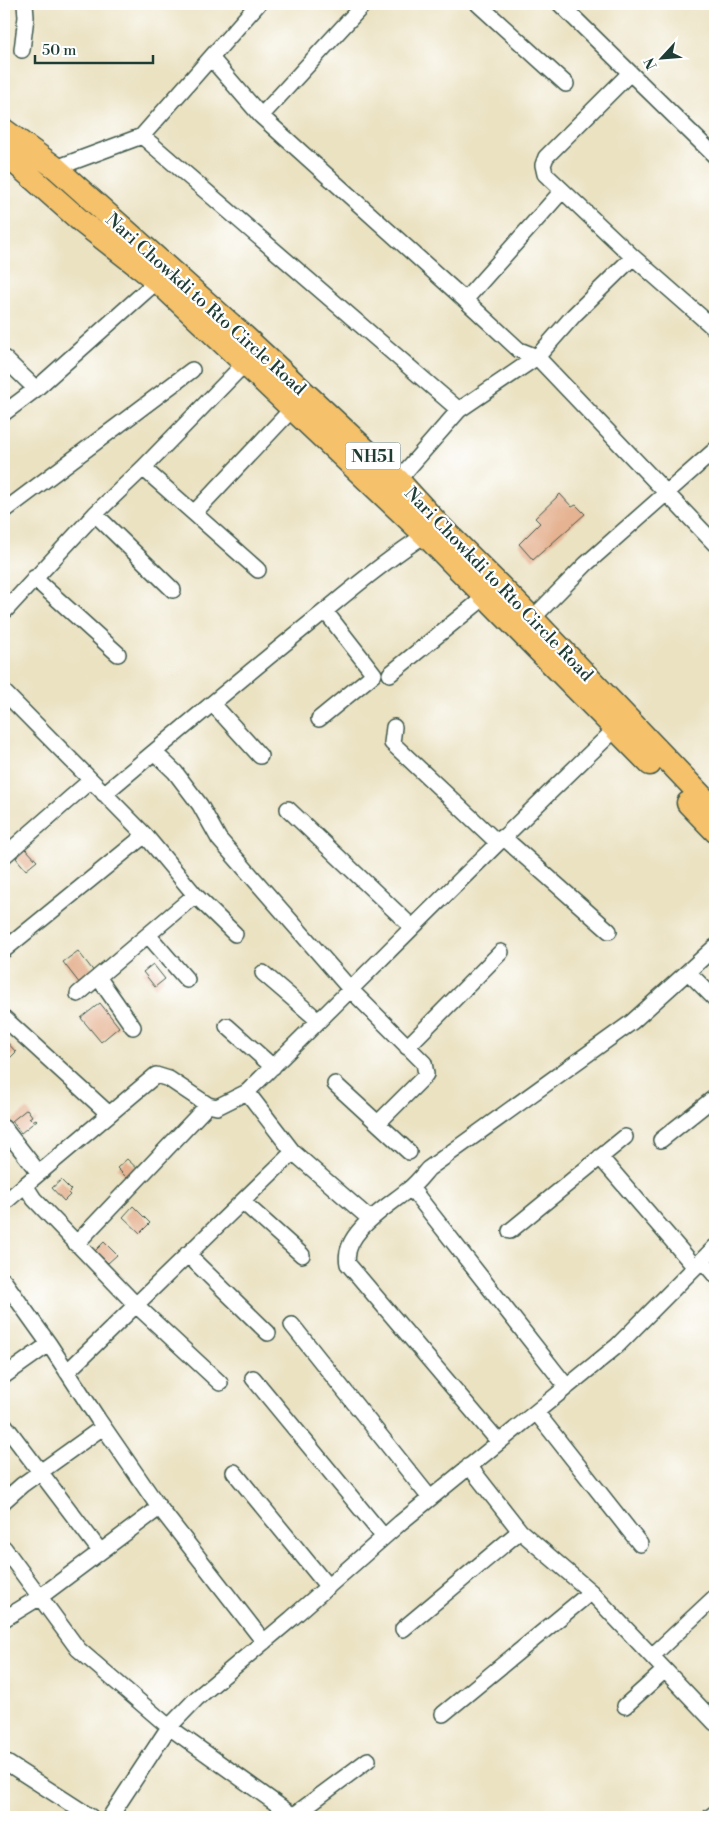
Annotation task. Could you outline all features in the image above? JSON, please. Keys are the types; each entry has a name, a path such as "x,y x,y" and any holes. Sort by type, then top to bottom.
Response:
{"highway":[{"name":"Nari Chowkdi to Rto Circle Road","path":"4,130 56,168 252,356 398,480 526,625 622,723 715,810"},
{"name":"NH51","path":"4,153 83,223 252,356 292,408 425,534 486,596 526,625"},
{"name":"NH51","path":"622,723 715,831"}],"street":[{"path":"22,50 26,17 25,4"},
{"path":"56,168 142,136 258,4"},
{"path":"260,116 364,4"},
{"path":"478,4 566,84"},
{"path":"560,4 715,156"},
{"path":"211,58 260,116 518,350 537,358 715,544"},
{"path":"630,73 546,157 543,166 545,174 633,257 715,329"},
{"path":"142,136 459,410"},
{"path":"465,300 562,191"},
{"path":"398,480 459,410 537,358 574,314 633,257"},
{"path":"4,412 36,389 157,281"},
{"path":"4,612 95,514 143,468 252,356"},
{"path":"4,358 36,389"},
{"path":"4,511 192,370"},
{"path":"194,513 292,408"},
{"path":"526,625 586,564 715,450"},
{"path":"143,468 258,570"},
{"path":"95,514 173,590"},
{"path":"104,794 288,639 399,552 425,534"},
{"path":"34,578 118,654"},
{"path":"390,674 486,596"},
{"path":"319,719 374,674 325,611"},
{"path":"4,692 145,835 195,895 235,934"},
{"path":"213,704 260,756"},
{"path":"4,1203 156,1075 169,1079 208,1105 217,1107 247,1092 500,840 622,723"},
{"path":"394,727 392,743 500,840 609,931"},
{"path":"154,752 175,772 200,805 219,839 351,990 424,1063 426,1074 378,1123"},
{"path":"4,856 91,780"},
{"path":"288,809 412,927"},
{"path":"4,950 145,835"},
{"path":"78,994 195,895"},
{"path":"148,935 187,980"},
{"path":"500,1442 348,1264 348,1246 370,1219 411,1188 428,1169 632,1022 715,947"},
{"path":"407,1047 501,952"},
{"path":"263,972 319,1021"},
{"path":"688,972 715,999"},
{"path":"98,977 133,1027"},
{"path":"4,1018 108,1114"},
{"path":"227,1026 273,1067"},
{"path":"335,1084 409,1152"},
{"path":"247,1092 292,1152 370,1219"},
{"path":"661,1140 715,1096"},
{"path":"76,1244 208,1105"},
{"path":"4,1128 39,1173"},
{"path":"510,1231 625,1137"},
{"path":"68,1372 292,1152"},
{"path":"600,1158 699,1264 715,1276"},
{"path":"25,1185 34,1199 136,1305 220,1383"},
{"path":"411,1188 567,1387"},
{"path":"243,1202 302,1255"},
{"path":"110,1817 169,1727 197,1698 430,1498 617,1346 715,1247"},
{"path":"188,1254 268,1333"},
{"path":"4,1281 49,1344 159,1508 264,1642"},
{"path":"292,1325 430,1498"},
{"path":"4,1376 49,1344"},
{"path":"253,1378 384,1537"},
{"path":"536,1412 640,1544"},
{"path":"4,1424 100,1551"},
{"path":"4,1501 40,1472 103,1427"},
{"path":"469,1466 520,1531 591,1592 715,1723"},
{"path":"234,1472 328,1587"},
{"path":"4,1619 40,1597 159,1508"},
{"path":"403,1629 520,1531"},
{"path":"4,1548 78,1649 169,1727 294,1817 368,1760"},
{"path":"443,1714 591,1592"},
{"path":"652,1656 715,1597"},
{"path":"625,1706 665,1670"},
{"path":"4,1761 91,1817"},
{"path":"710,1817 715,1813"}],"building":[{"path":"560,494 572,507 576,505 585,514 533,560 519,544 540,523 535,518"},
{"path":"26,849 37,861 26,870 16,858"},
{"path":"78,951 95,973 80,984 63,962"},
{"path":"153,964 165,979 155,987 143,972"},
{"path":"100,1003 119,1027 101,1042 81,1018"},
{"path":"4,1039 16,1052 5,1063 4,1061"},
{"path":"27,1109 32,1116 29,1118 32,1121 37,1120 21,1133 12,1121"},
{"path":"127,1159 141,1172 131,1182 117,1168"},
{"path":"61,1180 71,1190 68,1193 70,1195 64,1201 52,1188"},
{"path":"133,1206 150,1223 140,1233 123,1217"},
{"path":"104,1242 117,1255 108,1263 95,1251"}]}
